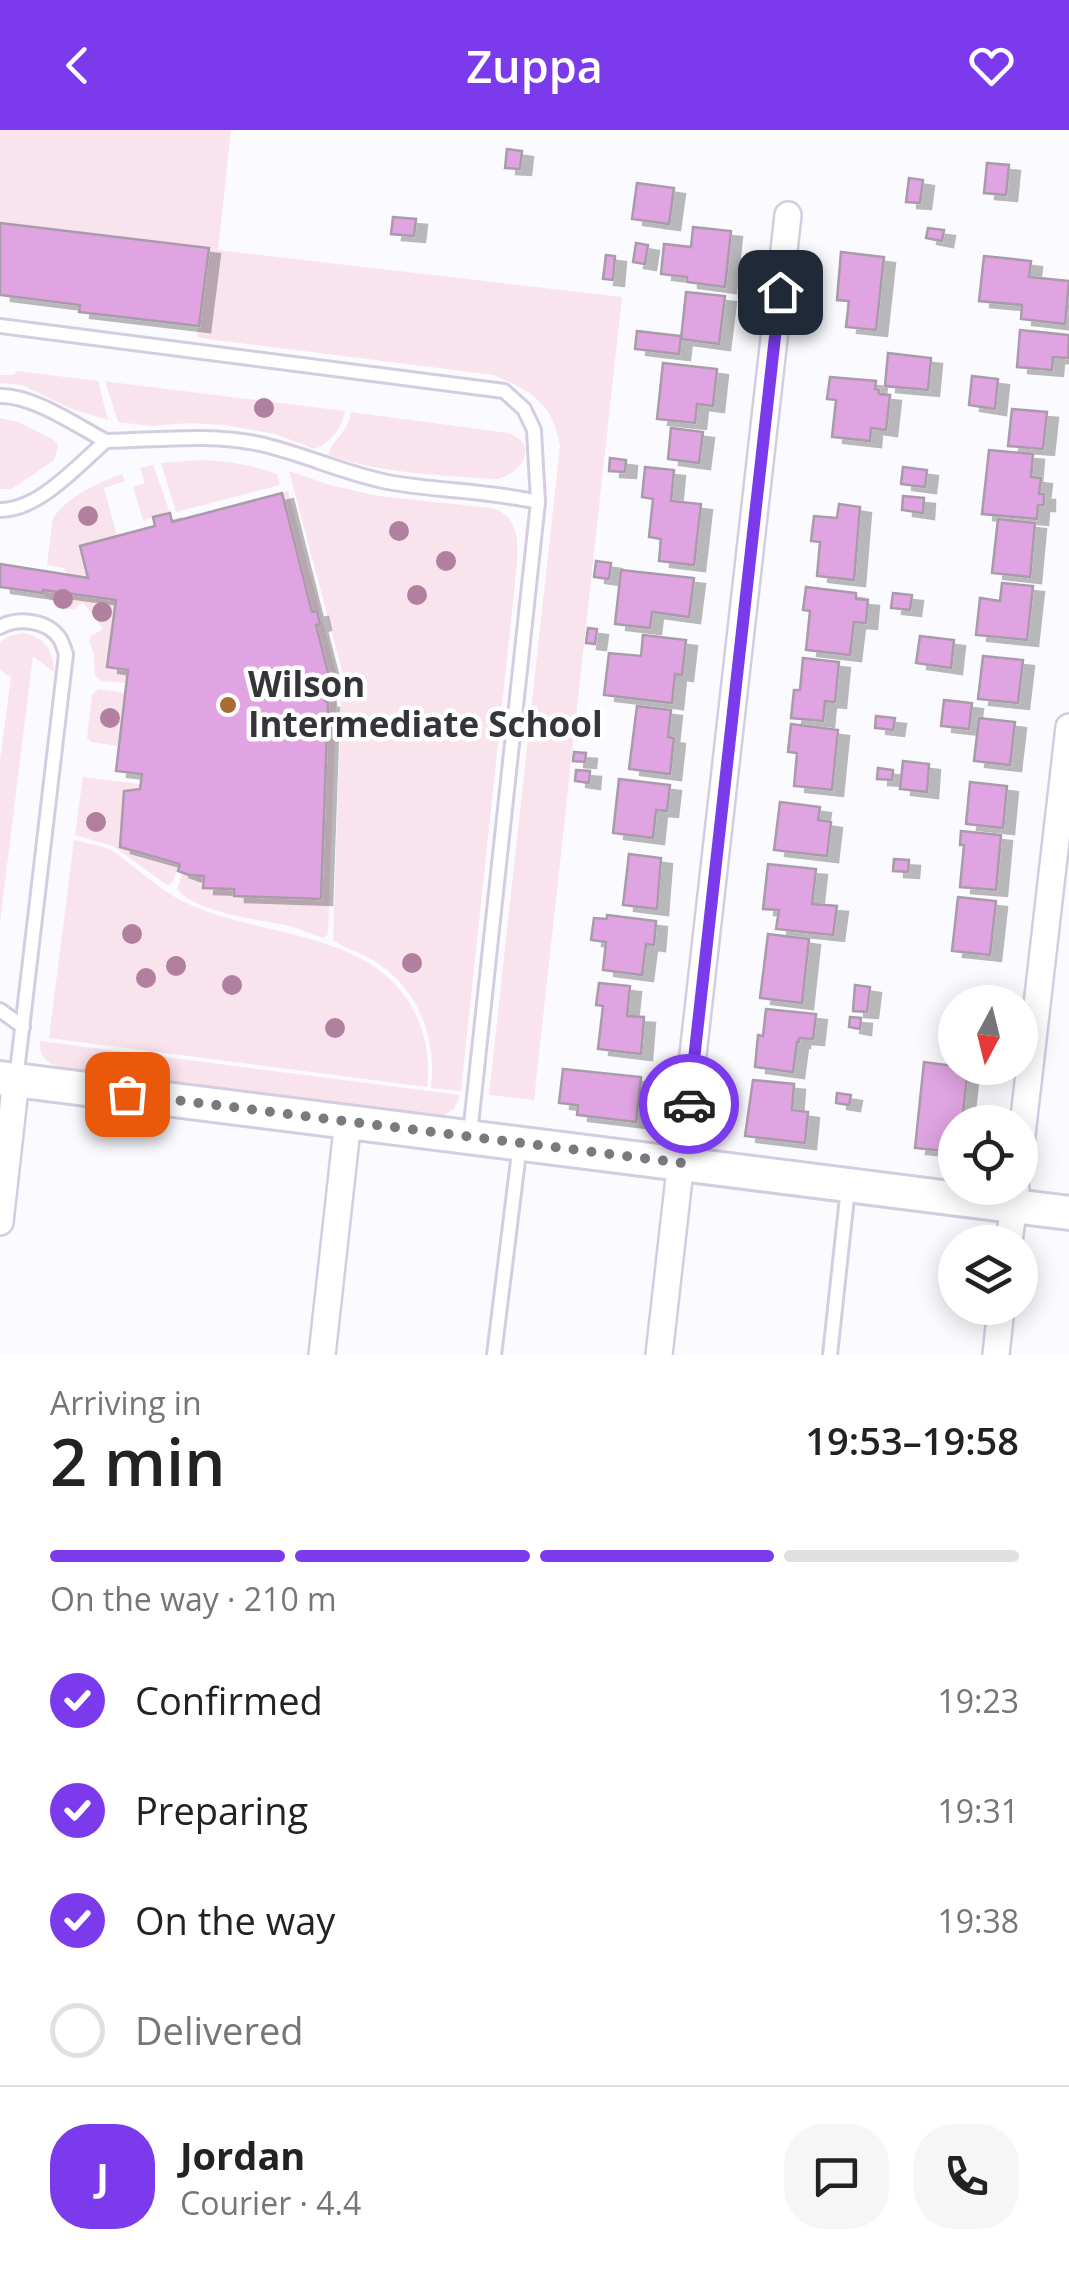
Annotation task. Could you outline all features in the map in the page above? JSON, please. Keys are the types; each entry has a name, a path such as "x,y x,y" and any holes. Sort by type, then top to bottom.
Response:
{"street":[{"path":"660,1355 788,215"},
{"path":"1025,1105 1069,727"},
{"path":"0,1222 8,1079 848,1184 938,1190"},
{"path":"322,1355 348,1120"},
{"path":"1038,1203 1069,1212"},
{"path":"996,1355 999,1325"}],"lane":[{"path":"0,326 504,391 524,409 534,430 538,502 470,1136"},
{"path":"0,396 29,401 106,442 210,436 260,444 357,476 538,502"},
{"path":"0,510 24,507 40,497 106,442"},
{"path":"0,627 28,622 48,628 60,638 66,654 22,1027 8,1079"},
{"path":"0,1010 22,1027"},
{"path":"494,1355 520,1142"},
{"path":"830,1355 848,1184"}],"shaded area":[{"path":"0,130 231,130 218,250 622,297 534,1100 489,1095 560,446 552,419 529,393 494,375 200,338 197,335 208,248 0,223"},
{"path":"17,371 98,381 108,420 72,409 22,385 0,383 0,375 14,375"},
{"path":"105,381 345,411 335,434 315,449 275,434 225,425 150,426 118,422"},
{"path":"351,412 508,433 523,444 524,458 514,471 497,479 390,470 329,455"},
{"path":"0,418 18,422 54,440 58,446 54,460 11,489 0,489"},
{"path":"201,460 268,471 277,474 280,485 176,512 161,463"},
{"path":"153,465 170,513 143,520 133,487 145,483 140,468"},
{"path":"289,471 378,496 491,508 503,513 515,531 516,569 461,1091 431,1088 428,1034 404,986 376,962 333,940 342,670"},
{"path":"122,474 125,481 104,488 117,536 80,546 88,578 68,575 64,568 47,565 53,518 84,491"},
{"path":"288,491 337,676 328,934 324,938 293,927 214,910 177,889 183,873 204,876 204,887 234,889 235,896 320,899 328,702 324,686 331,684 316,625 320,623 317,611 312,612 282,493"},
{"path":"43,590 116,600 107,666 128,670 125,683 102,681 95,676 89,640 103,629 83,602 74,609 66,609 43,595"},
{"path":"24,633 47,646 54,672 33,656 0,922 0,761 11,677 0,670 0,642"},
{"path":"98,689 125,693 119,746 87,738 92,695"},
{"path":"83,777 140,784 140,789 124,792 120,846 180,864 171,884 167,885 113,846 75,835"},
{"path":"74,840 111,850 193,906 320,942 378,969 401,991 418,1020 427,1053 427,1087 49,1038"},
{"path":"40,1041 460,1095 454,1109 441,1117 58,1067 44,1057"}],"building":[{"path":"507,149 522,151 520,169 505,168"},
{"path":"987,163 1009,165 1006,195 984,193"},
{"path":"909,178 923,180 920,203 906,202"},
{"path":"637,183 674,188 669,224 632,219"},
{"path":"393,217 416,219 414,236 391,234"},
{"path":"0,223 209,248 199,326 79,312 80,305 0,295"},
{"path":"693,227 731,231 725,287 661,274 664,244 691,247"},
{"path":"928,228 944,230 942,241 926,238"},
{"path":"636,243 648,245 645,264 633,262"},
{"path":"841,252 884,257 876,330 846,327 849,301 837,300"},
{"path":"606,255 615,256 613,280 603,279"},
{"path":"984,256 1031,261 1029,277 1069,281 1065,324 1021,319 1022,305 979,301"},
{"path":"686,292 725,296 719,344 681,339"},
{"path":"1020,330 1069,335 1068,358 1053,357 1052,370 1017,367"},
{"path":"637,331 681,336 679,354 635,349"},
{"path":"888,353 931,358 928,390 885,386"},
{"path":"663,363 717,369 713,406 697,404 695,423 657,419"},
{"path":"972,376 998,379 995,409 969,405"},
{"path":"830,377 876,381 879,394 890,395 886,430 871,428 870,441 832,437 836,400 827,399"},
{"path":"1012,409 1047,412 1043,449 1008,446"},
{"path":"671,428 703,432 699,463 668,459"},
{"path":"989,450 1033,454 1031,477 1041,478 1039,494 1044,494 1037,519 982,514"},
{"path":"610,458 626,460 625,472 609,471"},
{"path":"645,467 674,470 671,501 701,504 694,565 659,561 661,539 649,537 653,499 642,497"},
{"path":"903,467 927,470 925,487 901,484"},
{"path":"282,493 312,612 317,611 320,624 316,625 331,684 324,686 328,702 321,899 234,896 234,889 203,888 204,876 178,871 180,864 120,847 124,791 140,789 142,774 116,771 128,670 107,667 116,600 0,587 0,564 88,578 80,546 155,526 153,517 170,513 172,522"},
{"path":"903,496 924,498 923,513 902,510"},
{"path":"839,504 860,507 854,580 817,576 820,542 811,541 814,516 837,518"},
{"path":"998,519 1035,523 1030,577 992,573"},
{"path":"596,561 611,563 609,579 594,577"},
{"path":"621,570 694,578 689,617 652,612 650,628 615,624"},
{"path":"1002,583 1033,586 1027,640 976,635 980,598 1000,601"},
{"path":"806,587 856,593 856,599 868,600 866,623 854,622 850,655 806,650 810,611 803,610"},
{"path":"893,593 912,595 910,610 891,608"},
{"path":"588,628 597,629 595,644 586,643"},
{"path":"643,635 686,640 682,675 675,674 672,703 604,695 609,653 641,656"},
{"path":"920,636 954,640 951,668 916,663"},
{"path":"983,656 1023,660 1018,703 978,699"},
{"path":"803,658 839,662 835,702 825,701 823,721 791,718 794,690 800,690"},
{"path":"944,700 972,703 969,729 941,726"},
{"path":"637,706 671,710 668,737 674,738 670,774 629,769"},
{"path":"876,716 895,718 893,730 875,728"},
{"path":"979,718 1015,722 1010,765 974,761"},
{"path":"791,724 838,730 832,790 794,786 797,753 788,752"},
{"path":"574,752 586,753 585,762 573,761"},
{"path":"903,761 929,764 927,792 900,789"},
{"path":"878,768 893,770 892,780 877,779"},
{"path":"576,770 590,771 589,783 575,781"},
{"path":"619,779 670,785 667,811 656,810 653,838 613,833"},
{"path":"970,782 1007,786 1003,828 966,824"},
{"path":"780,802 820,807 818,820 831,822 827,856 774,850"},
{"path":"961,831 1001,835 996,890 960,887 964,845 960,845"},
{"path":"629,854 661,858 657,909 623,905"},
{"path":"894,859 909,860 908,872 893,871"},
{"path":"768,864 816,869 812,904 837,906 833,935 776,929 779,910 763,909"},
{"path":"958,897 996,901 990,955 952,951"},
{"path":"607,915 656,921 654,945 646,944 642,975 603,970 606,942 591,940 594,918 607,919"},
{"path":"768,934 809,939 802,1003 760,998"},
{"path":"599,983 630,986 627,1016 644,1017 641,1054 598,1049 603,1006 596,1005"},
{"path":"855,985 870,987 867,1012 853,1011"},
{"path":"766,1009 816,1014 813,1039 799,1038 797,1042 793,1072 755,1067 758,1035 763,1036"},
{"path":"850,1017 861,1018 860,1029 849,1027"},
{"path":"924,1062 938,1064 938,1085 966,1085 964,1105 938,1105 938,1150 915,1148"},
{"path":"563,1069 641,1077 636,1122 577,1115 578,1105 559,1103"},
{"path":"753,1080 794,1084 792,1110 808,1112 805,1143 745,1136"},
{"path":"837,1093 851,1095 849,1105 836,1103"}],"way so far":[{"path":"127,1094 682,1163 689,1104"}],"place":[{"name":"Wilson Intermediate School","path":"228,705"}],"route":[{"path":"689,1104 780,292"}]}
